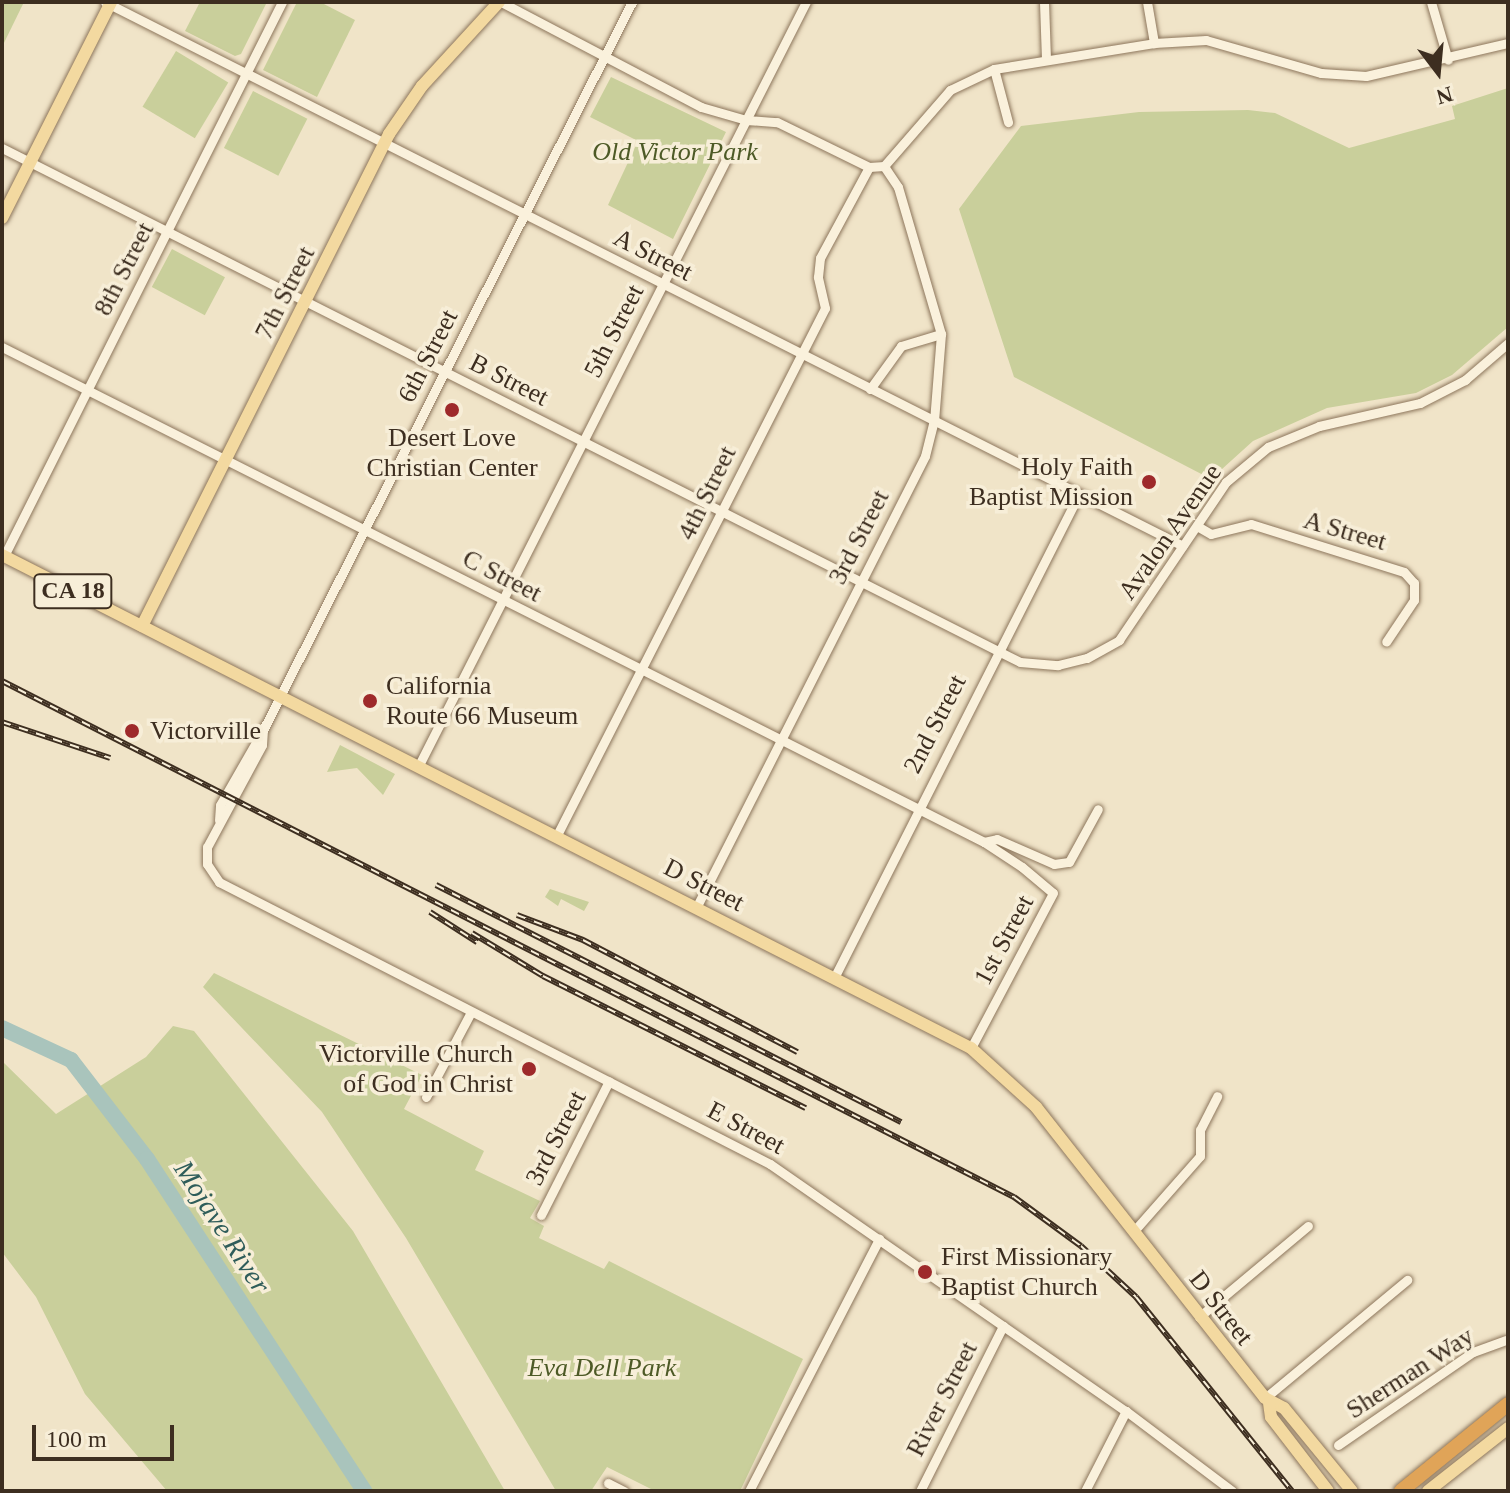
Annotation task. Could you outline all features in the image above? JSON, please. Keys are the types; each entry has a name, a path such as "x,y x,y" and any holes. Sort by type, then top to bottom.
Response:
{"highway":[{"path":"1401,1491 1508,1404"}],"main road":[{"name":"7th Street","path":"142,626 383,145 422,86 500,2"},
{"path":"2,218 109,3"},
{"name":"D Street","path":"3,555 835,976 971,1048 1036,1107 1267,1400 1284,1408 1352,1491"},
{"name":"D Street","path":"1267,1400 1271,1417 1328,1491"},
{"path":"1428,1491 1508,1428"}],"street":[{"name":"8th Street","path":"3,555 282,2"},
{"path":"500,2 701,107 746,120 777,122 869,167 884,166 950,90 994,69 1154,43 1206,40 1321,73 1366,76 1448,60 1508,43"},
{"name":"6th Street","path":"207,864 220,805 263,730 632,2"},
{"name":"5th Street","path":"419,765 806,2"},
{"path":"1044,2 1046,59"},
{"path":"1147,2 1154,43"},
{"path":"1431,2 1448,60"},
{"name":"A Street","path":"109,3 246,76 1183,546"},
{"path":"994,69 1008,122"},
{"name":"B Street","path":"2,148 998,650"},
{"name":"3rd Street","path":"697,906 925,456 934,421 941,334 898,187 884,166"},
{"name":"4th Street","path":"557,835 825,308 818,277 820,258 869,167"},
{"path":"870,389 901,346 941,334"},
{"name":"Avalon Avenue","path":"998,650 1020,662 1058,665 1098,652 1119,640 1226,482 1268,447 1319,426 1420,403 1465,380 1508,343"},
{"name":"C Street","path":"2,347 984,842"},
{"name":"2nd Street","path":"835,976 917,808 1079,494"},
{"name":"A Street","path":"1197,526 1211,534 1251,524 1404,572 1414,583 1414,600 1386,642"},
{"path":"984,842 997,839 1054,864 1069,862 1098,809"},
{"name":"1st Street","path":"971,1048 1053,893 984,842"},
{"name":"E Street","path":"207,864 228,889 770,1164 1126,1411 1232,1491"},
{"path":"426,1097 471,1012"},
{"name":"3rd Street","path":"541,1215 609,1081"},
{"path":"1133,1232 1200,1156 1200,1130 1217,1096"},
{"path":"1199,1317 1308,1226"},
{"path":"749,1491 879,1239"},
{"path":"1267,1400 1407,1280"},
{"name":"River Street","path":"920,1491 1003,1326"},
{"name":"Sherman Way","path":"1338,1445 1473,1352 1506,1340"},
{"path":"1085,1491 1126,1411"},
{"path":"608,1483 624,1491"}],"green space":[{"path":"2,2 24,2 2,47"},
{"path":"200,2 267,2 241,54 235,56 185,31"},
{"path":"297,2 320,2 355,20 317,97 263,70"},
{"path":"176,51 228,82 195,138 143,107"},
{"name":"Old Victor Park","path":"611,77 726,132 673,239 608,205 638,141 590,117"},
{"path":"1508,88 1508,327 1452,375 1416,393 1327,408 1253,441 1211,479 1014,377 959,209 1021,126 1139,112 1248,110 1275,113 1349,148 1455,119 1452,106"},
{"path":"253,91 307,119 278,176 224,148"},
{"path":"172,249 225,277 205,315 152,287"},
{"path":"340,745 395,774 383,795 357,768 327,772"},
{"path":"550,889 589,902 584,911 561,899 558,906 545,897"},
{"name":"Eva Dell Park","path":"214,973 422,1075 404,1109 484,1151 475,1170 540,1201 530,1218 544,1226 539,1238 604,1269 609,1261 803,1359 740,1491 655,1491 607,1467 591,1491 556,1491 406,1238 322,1112 203,987"},
{"path":"173,1026 194,1031 353,1231 505,1491 167,1491 85,1394 36,1297 2,1252 2,1061 56,1114 146,1057"}],"waterway":[{"name":"Mojave River","path":"2,1028 71,1060 147,1159 364,1491"}],"railway":[{"path":"2,681 1014,1197 1081,1246 1136,1297 1292,1491"},
{"path":"2,722 110,758"},
{"path":"436,885 901,1122"},
{"path":"430,912 477,942"},
{"path":"517,915 583,940 797,1052"},
{"path":"472,933 543,976 806,1108"}],"place":[{"name":"Desert Love Christian Center","path":"452,410"},
{"name":"Holy Faith Baptist Mission","path":"1149,482"},
{"name":"California Route 66 Museum","path":"370,701"},
{"name":"Victorville","path":"132,731"},
{"name":"Victorville Church of God in Christ","path":"529,1069"},
{"name":"First Missionary Baptist Church","path":"925,1272"}]}
